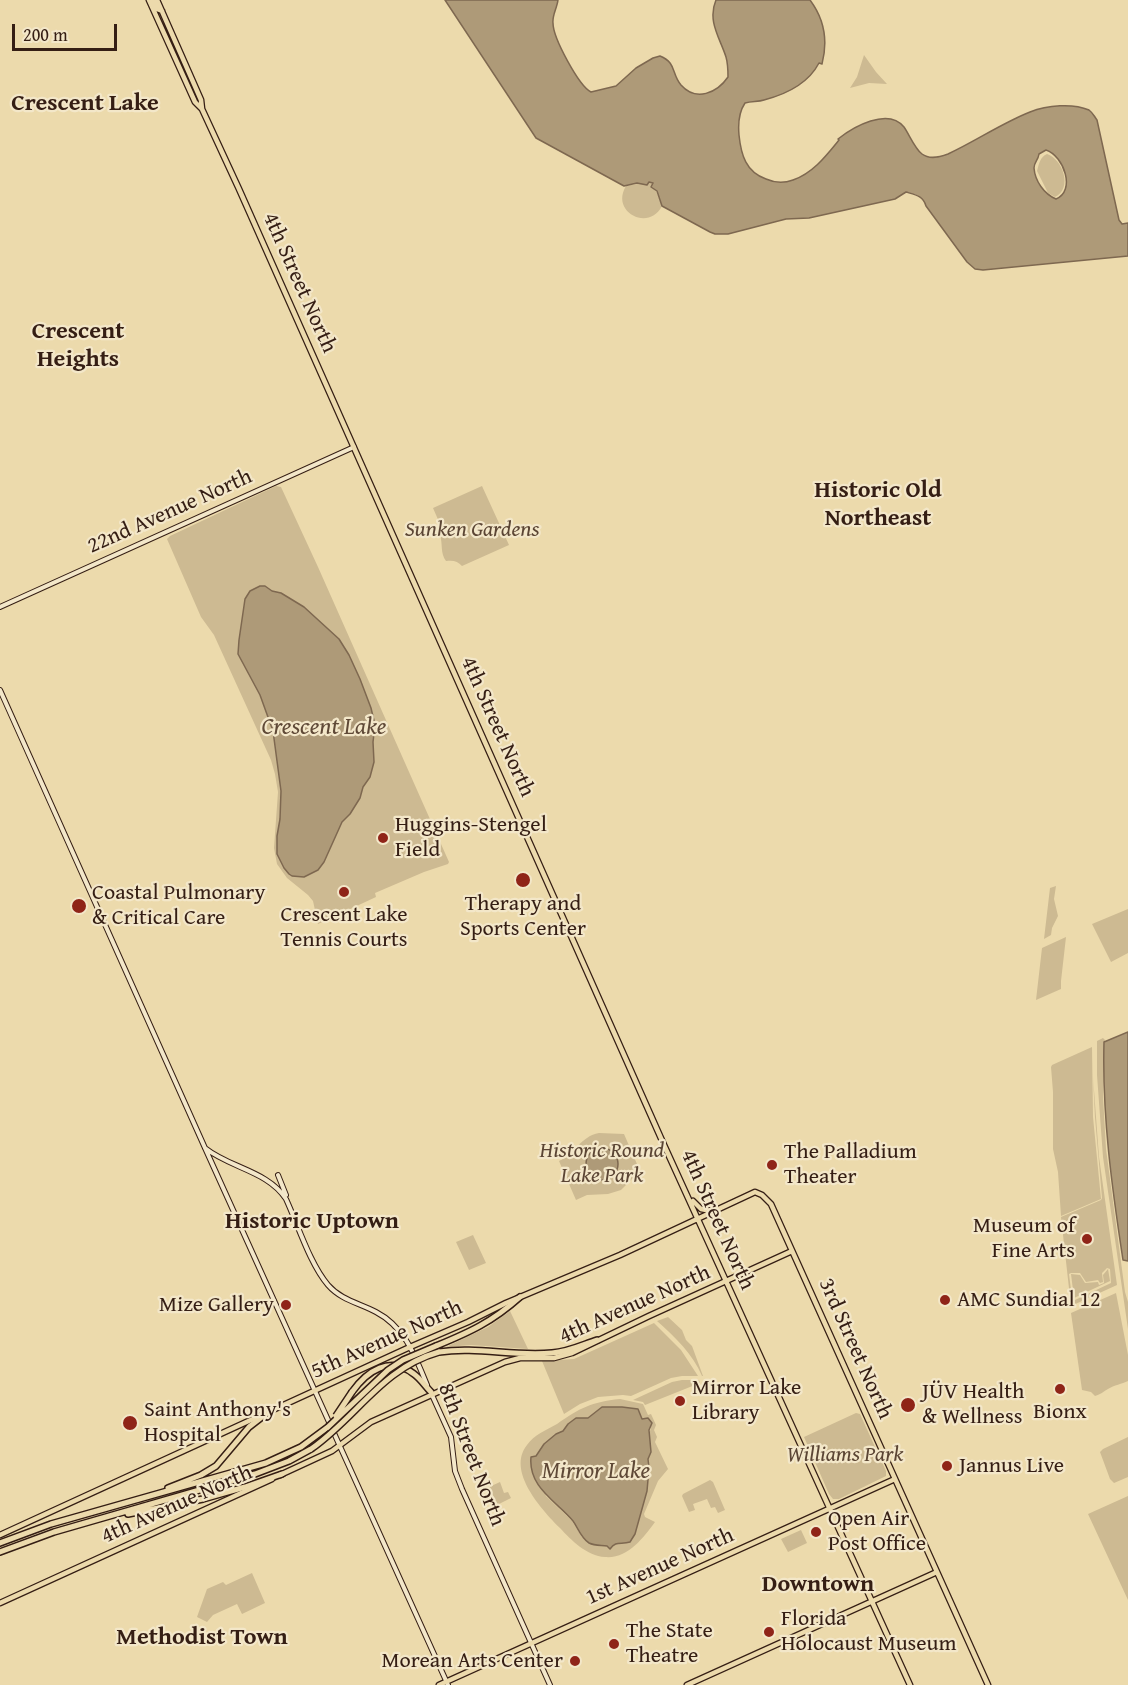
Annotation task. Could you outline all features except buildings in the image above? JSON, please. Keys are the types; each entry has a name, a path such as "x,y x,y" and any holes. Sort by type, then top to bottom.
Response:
{"highway":[{"path":"0,1543 51,1524 256,1466 285,1455 307,1443 328,1427 388,1370 409,1357 485,1324 520,1298"},
{"path":"0,1552 54,1532 268,1470 311,1449 339,1427 390,1377 410,1364 439,1352 471,1350 551,1354 597,1340"},
{"path":"328,1427 360,1382 369,1373 380,1368 396,1366 406,1369 413,1373 431,1394"},
{"path":"140,1498 210,1470 224,1458 249,1426 267,1413"},
{"path":"100,1520 203,1499 282,1474"}],"main road":[{"name":"4th Street North","path":"153,0 162,12 201,100 202,109 698,1219 910,1685"},
{"name":"4th Street North","path":"153,0 195,102 202,109"},
{"name":"22nd Avenue North","path":"0,607 354,447"},
{"path":"0,690 447,1683"},
{"path":"205,1148 217,1157 268,1180 281,1191 286,1199"},
{"name":"8th Street North","path":"278,1175 318,1272 338,1295 375,1311 392,1323 410,1347 450,1437 459,1482 550,1685"},
{"name":"5th Avenue North","path":"0,1535 755,1192"},
{"name":"3rd Street North","path":"755,1192 771,1204 988,1685"},
{"path":"688,1196 701,1209 710,1211 719,1209"},
{"name":"4th Avenue North","path":"0,1603 255,1488 325,1454 372,1422 431,1394 505,1362 520,1358 558,1358 572,1353 792,1251"},
{"name":"1st Avenue North","path":"439,1685 895,1479"},
{"path":"687,1685 937,1572"}],"green space":[{"path":"864,55 887,84 869,83 850,88 857,77"},
{"path":"1047,154 1058,162 1064,174 1064,188 1055,197 1048,193 1037,171 1041,159"},
{"path":"653,183 662,206 656,214 649,218 633,216 623,204 622,195 626,186"},
{"path":"276,486 281,487 318,567 449,862 375,893 376,897 318,924 313,901 287,878 277,864 274,848 278,792 271,760 214,635 201,617 167,539"},
{"name":"Sunken Gardens","path":"482,486 509,545 462,566 455,561 446,561 440,535 443,531 433,508"},
{"path":"1056,886 1054,899 1058,916 1051,935 1044,939 1050,888"},
{"path":"1128,909 1128,953 1111,962 1092,924"},
{"path":"1066,937 1061,989 1036,1000 1042,948"},
{"path":"1103,1038 1105,1040 1103,1096 1106,1149 1128,1302 1128,1329 1103,1157 1097,1041"},
{"path":"1092,1047 1093,1117 1101,1199 1061,1216 1058,1172 1053,1149 1051,1067"},
{"path":"1093,1077 1099,1157 1117,1285 1071,1306 1061,1217 1102,1198","holes":["1107,1268 1110,1269 1111,1283 1075,1300 1072,1298 1069,1274 1080,1273 1086,1282 1098,1280 1100,1283 1103,1282 1102,1273"]},
{"name":"Historic Round Lake Park","path":"599,1133 624,1134 640,1171 621,1190 608,1194 587,1195 576,1200 559,1161 587,1138"},
{"path":"473,1235 486,1263 469,1270 456,1242"},
{"path":"1108,1269 1110,1281 1074,1298 1071,1274 1080,1275 1085,1283 1098,1282 1099,1285 1104,1283 1103,1275"},
{"path":"1116,1293 1128,1355 1128,1381 1095,1396 1091,1392 1082,1390 1071,1313"},
{"path":"510,1311 528,1349 471,1345 446,1347 488,1327"},
{"path":"668,1317 682,1330 686,1340 692,1346 703,1376 683,1346 657,1321"},
{"path":"654,1323 681,1350 698,1376 671,1378 631,1396 598,1397 564,1414 542,1361 574,1359"},
{"path":"699,1380 700,1383 645,1405 643,1402 633,1400 672,1382"},
{"path":"620,1399 643,1404 656,1425 655,1442 668,1469 658,1481 644,1514 645,1517 655,1522 640,1541 628,1551 621,1555 605,1557 592,1554 580,1547 553,1520 536,1501 523,1478 521,1466 522,1455 530,1441 579,1410","holes":["602,1407 638,1409 642,1419 651,1428 649,1434 651,1452 648,1459 647,1491 635,1534 632,1540 617,1543 610,1549 605,1545 589,1543 582,1537 572,1521 546,1496 533,1456 536,1456 544,1444 577,1418 588,1418"]},
{"name":"Williams Park","path":"856,1413 860,1414 886,1471 886,1476 839,1499 833,1499 804,1437"},
{"path":"1128,1437 1128,1477 1114,1483 1110,1479 1100,1452"},
{"path":"710,1480 725,1510 718,1513 715,1507 711,1508 707,1499 693,1504 695,1510 689,1512 683,1494"},
{"path":"500,1482 504,1493 508,1492 511,1498 497,1505 489,1487"},
{"path":"1128,1496 1128,1600 1088,1514"},
{"path":"801,1530 807,1543 788,1552 781,1539"},
{"path":"252,1573 265,1603 242,1614 237,1604 213,1615 207,1622 197,1617 207,1589 223,1582 226,1585"}],"water":[{"path":"445,0 558,0 553,20 557,39 580,81 591,92 616,86 636,68 660,56 669,62 681,85 693,93 700,94 712,91 728,77 726,57 714,22 716,0 810,0 819,15 824,31 825,47 822,64 819,63 809,77 789,91 762,101 745,103 741,110 740,142 743,156 754,172 773,181 793,180 819,163 844,134 880,119 897,121 904,127 919,152 928,157 935,157 948,154 1020,116 1052,106 1075,106 1089,110 1097,120 1119,220 1122,224 1128,223 1128,256 975,269 967,262 923,200 919,196 906,192 895,199 809,218 786,219 728,234 715,234 662,206 657,191 651,187 653,183 624,186 536,138","holes":["1046,150 1062,166 1066,182 1062,195 1056,199 1041,186 1034,168 1039,154"]},
{"name":"Crescent Lake","path":"260,586 281,593 304,607 339,639 360,679 375,725 374,762 370,777 363,787 360,798 342,822 324,862 318,870 304,877 289,874 277,854 281,791 273,731 260,695 238,654 245,599 250,591"},
{"path":"1128,1032 1128,1261 1123,1260 1106,1125 1104,1042"},
{"path":"602,1148 613,1153 618,1164 613,1175 602,1180 591,1175 586,1164 591,1153"},
{"name":"Mirror Lake","path":"602,1407 638,1409 642,1419 648,1418 652,1423 649,1430 651,1452 648,1459 647,1491 635,1534 630,1542 617,1544 610,1549 607,1546 591,1544 584,1538 573,1521 544,1493 531,1468 531,1457 536,1456 544,1444 563,1431 576,1418 588,1418"}],"place":[{"name":"Huggins-Stengel Field","path":"383,838"},
{"name":"Therapy and Sports Center","path":"523,880"},
{"name":"Crescent Lake Tennis Courts","path":"344,892"},
{"name":"Coastal Pulmonary & Critical Care","path":"79,906"},
{"name":"The Palladium Theater","path":"772,1165"},
{"name":"Museum of Fine Arts","path":"1087,1239"},
{"name":"AMC Sundial 12","path":"945,1300"},
{"name":"Mize Gallery","path":"286,1305"},
{"name":"Bionx","path":"1060,1389"},
{"name":"Mirror Lake Library","path":"680,1401"},
{"name":"JÜV Health & Wellness","path":"908,1405"},
{"name":"Saint Anthony's Hospital","path":"130,1423"},
{"name":"Jannus Live","path":"947,1466"},
{"name":"Open Air Post Office","path":"816,1532"},
{"name":"Florida Holocaust Museum","path":"769,1632"},
{"name":"The State Theatre","path":"614,1644"},
{"name":"Morean Arts Center","path":"575,1661"}],"district":[{"name":"Crescent Lake","path":"85,104"},
{"name":"Crescent Heights","path":"78,346"},
{"name":"Historic Old Northeast","path":"878,505"},
{"name":"Historic Uptown","path":"312,1222"},
{"name":"Downtown","path":"818,1585"},
{"name":"Methodist Town","path":"202,1638"}]}
